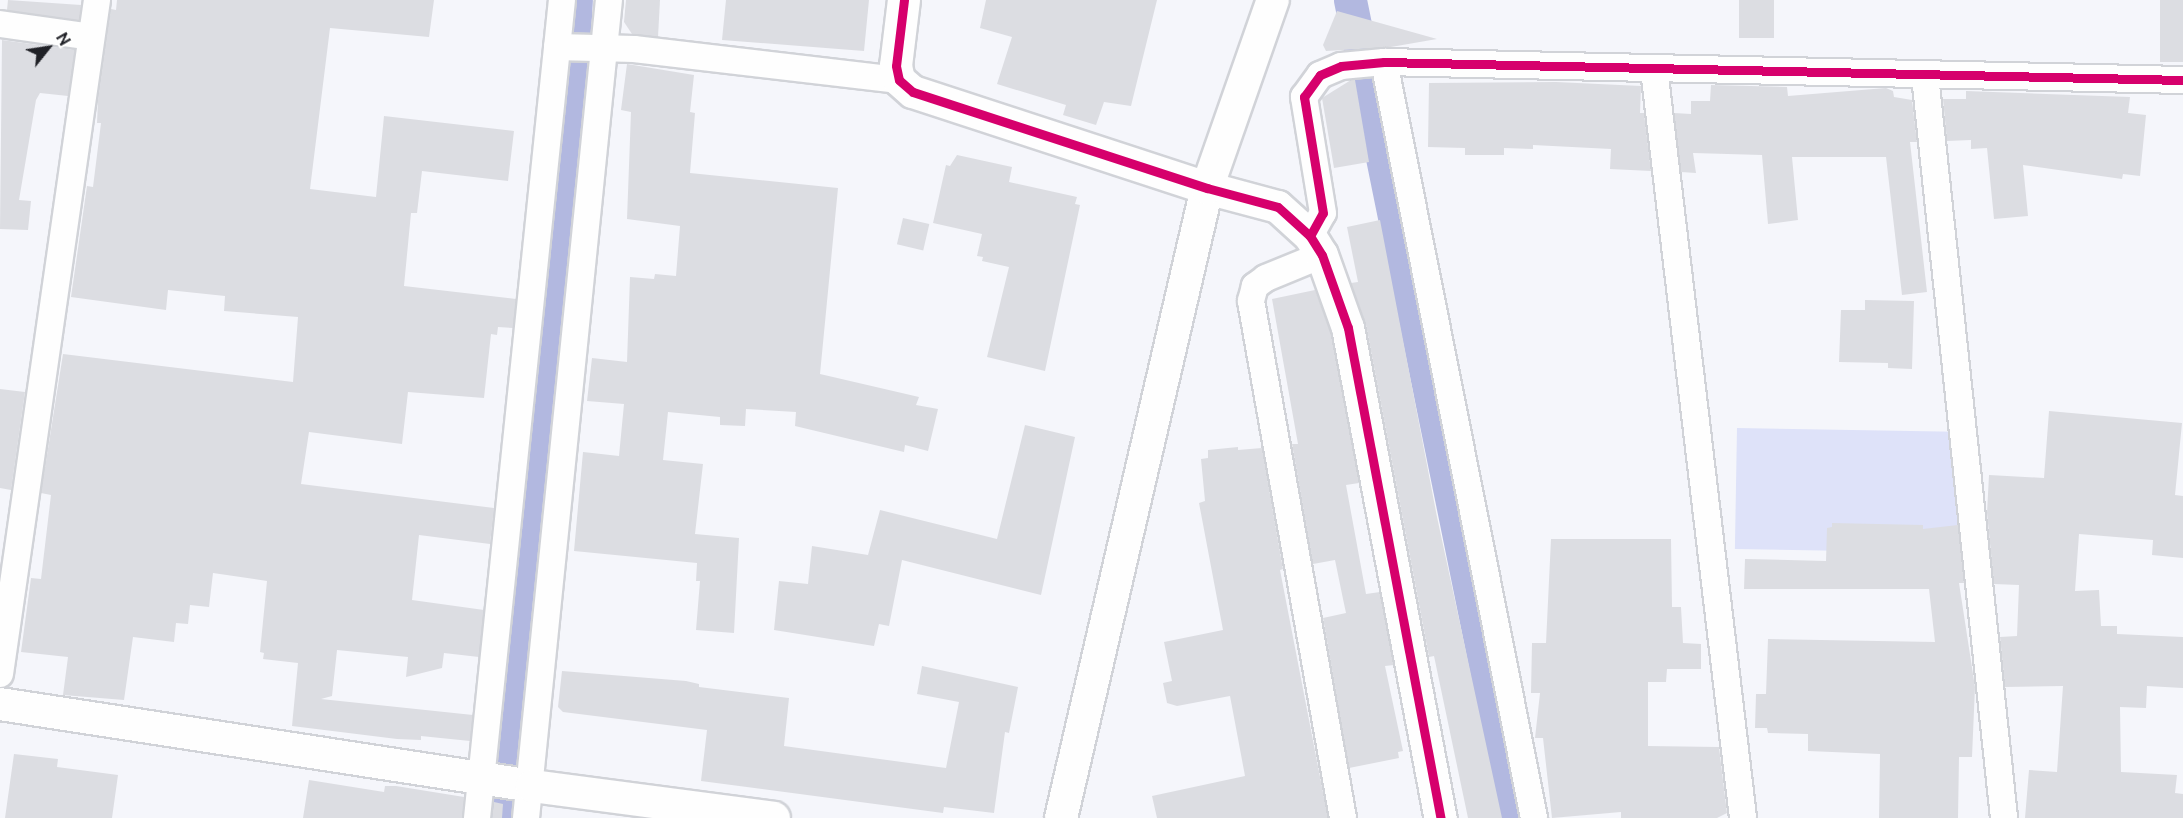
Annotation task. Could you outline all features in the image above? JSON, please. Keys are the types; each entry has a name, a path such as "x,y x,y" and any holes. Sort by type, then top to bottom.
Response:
{"street":[{"path":"0,674 97,0"},
{"path":"526,818 506,782 580,49 562,0"},
{"path":"477,818 506,782 580,49 609,0"},
{"path":"899,80 896,66 904,0"},
{"path":"1061,818 1207,188 1273,0"},
{"path":"0,24 92,37"},
{"path":"580,49 899,80 913,92 1207,188 1278,207 1316,246 1348,328 1441,818"},
{"path":"1384,62 1534,818"},
{"path":"1343,818 1251,301 1255,286 1316,246 1323,213 1304,97 1320,75 1341,66 1384,62 1925,76 2183,80"},
{"path":"1654,69 1743,818"},
{"path":"1925,76 2004,818"},
{"path":"0,704 506,782 774,818"}],"shaded area":[{"path":"1737,428 1970,432 1968,553 1735,549"}],"building":[{"path":"8,0 81,5 79,20 7,10"},
{"path":"117,0 434,0 429,37 330,28 310,189 376,197 384,116 514,131 508,181 422,171 417,213 411,213 404,286 516,299 513,328 498,327 497,335 491,334 484,398 408,392 402,444 309,432 301,484 494,508 490,544 419,535 412,600 484,610 479,657 444,653 442,668 406,677 408,657 337,650 332,696 321,699 473,715 470,741 421,736 421,740 397,739 292,726 298,663 263,659 264,653 260,652 267,581 213,573 209,607 190,605 188,624 176,623 174,642 133,637 124,700 63,695 68,657 21,652 31,578 41,579 51,495 41,493 63,354 293,382 298,317 224,311 225,296 168,290 166,310 71,297 87,186 93,187 101,123 97,123 98,100 111,9 116,10"},
{"path":"626,0 660,0 658,37 632,34 624,22"},
{"path":"726,0 869,0 864,51 722,40"},
{"path":"986,0 1157,0 1131,106 1104,102 1096,125 1063,115 1066,105 997,84 1012,37 980,28"},
{"path":"1739,0 1774,0 1774,38 1739,38"},
{"path":"2160,0 2183,0 2183,62 2160,62"},
{"path":"1337,11 1437,39 1391,47 1326,51 1323,45"},
{"path":"2,40 75,50 68,96 40,93 36,100 19,200 31,201 28,230 0,229"},
{"path":"627,64 694,75 690,112 695,113 690,173 838,188 820,374 919,397 916,405 938,409 928,451 905,445 904,452 795,426 796,412 746,409 745,426 720,425 720,417 668,412 663,460 703,464 695,534 739,538 734,633 696,630 700,581 696,581 697,563 574,551 583,452 619,456 624,404 587,401 592,358 627,362 630,277 654,279 655,274 676,276 680,226 627,219 631,112 621,110"},
{"path":"1351,80 1355,80 1369,162 1334,168 1322,98"},
{"path":"1556,82 1641,86 1640,113 1644,113 1651,171 1610,169 1611,149 1533,145 1533,149 1504,148 1504,155 1465,155 1465,148 1428,147 1429,83"},
{"path":"1711,85 1787,87 1788,96 1886,88 1893,91 1894,97 1912,100 1917,142 1910,142 1927,292 1902,295 1886,157 1792,157 1798,220 1768,224 1762,155 1693,153 1696,173 1681,172 1674,113 1691,114 1691,101 1710,101"},
{"path":"1966,91 2130,97 2128,113 2146,115 2140,176 2123,174 2122,179 2023,165 2028,216 1994,219 1987,148 1971,149 1971,140 1947,141 1943,99 1966,99"},
{"path":"957,155 1012,167 1009,182 1077,197 1075,204 1080,205 1045,371 987,357 1009,267 982,261 983,257 977,256 982,234 933,223 946,165 950,166"},
{"path":"903,218 929,224 923,250 897,244"},
{"path":"1380,220 1437,517 1502,818 1468,818 1434,656 1429,657 1366,325 1351,283 1358,282 1347,227"},
{"path":"1315,290 1331,333 1359,483 1346,485 1366,594 1380,592 1394,665 1385,666 1403,751 1398,752 1399,758 1349,768 1323,618 1346,613 1335,560 1313,564 1292,444 1298,444 1272,299"},
{"path":"1865,300 1914,301 1912,369 1888,368 1888,363 1839,362 1841,310 1865,310"},
{"path":"0,389 25,392 11,490 0,488"},
{"path":"2049,411 2182,423 2175,495 2183,496 2183,558 2152,555 2153,540 2079,534 2075,591 2099,590 2101,626 2117,626 2117,634 2183,637 2183,688 2147,686 2146,708 2120,707 2121,772 2177,775 2175,793 2183,794 2183,818 2025,818 2029,770 2057,772 2063,686 2005,687 2000,637 2017,636 2019,585 1994,584 1987,513 1989,475 2044,478"},
{"path":"1025,425 1075,437 1041,595 902,560 889,626 879,624 874,646 774,630 779,581 808,584 812,546 868,555 880,510 997,539"},
{"path":"1238,447 1238,450 1262,448 1283,569 1280,570 1328,818 1157,818 1152,796 1245,776 1230,696 1177,706 1167,703 1163,683 1172,681 1164,642 1223,630 1199,503 1205,501 1201,459 1208,458 1208,450"},
{"path":"1832,523 1923,525 1923,529 1958,525 1964,583 1959,583 1975,687 1972,757 1959,757 1958,818 1879,818 1880,754 1808,751 1808,734 1768,733 1767,728 1755,728 1756,694 1766,694 1768,639 1935,642 1929,589 1744,589 1745,559 1826,561 1827,528 1832,527"},
{"path":"1551,539 1671,539 1672,607 1681,607 1683,643 1701,644 1701,669 1667,669 1666,682 1648,682 1648,746 1719,747 1727,813 1717,818 1621,818 1621,812 1552,818 1543,738 1535,738 1540,693 1531,693 1532,643 1546,643"},
{"path":"922,666 1018,687 1009,733 1005,732 994,813 944,807 943,813 701,781 707,730 563,712 558,707 562,671 686,681 699,684 699,687 789,698 784,746 946,768 959,702 917,694"},
{"path":"14,754 58,759 57,767 118,775 112,818 5,818"},
{"path":"309,780 384,792 385,786 396,786 464,797 462,818 303,818"},
{"path":"494,802 503,804 502,818 492,818"}],"waterway":[{"path":"499,818 568,141 576,0"},
{"path":"1350,0 1516,818"}],"cycle path":[{"path":"904,0 896,66 899,80 913,92 1207,188 1278,207 1310,236 1322,255 1348,328 1441,818"},
{"path":"1310,236 1323,213 1304,97 1320,75 1341,66 1384,62 2183,80"}]}
